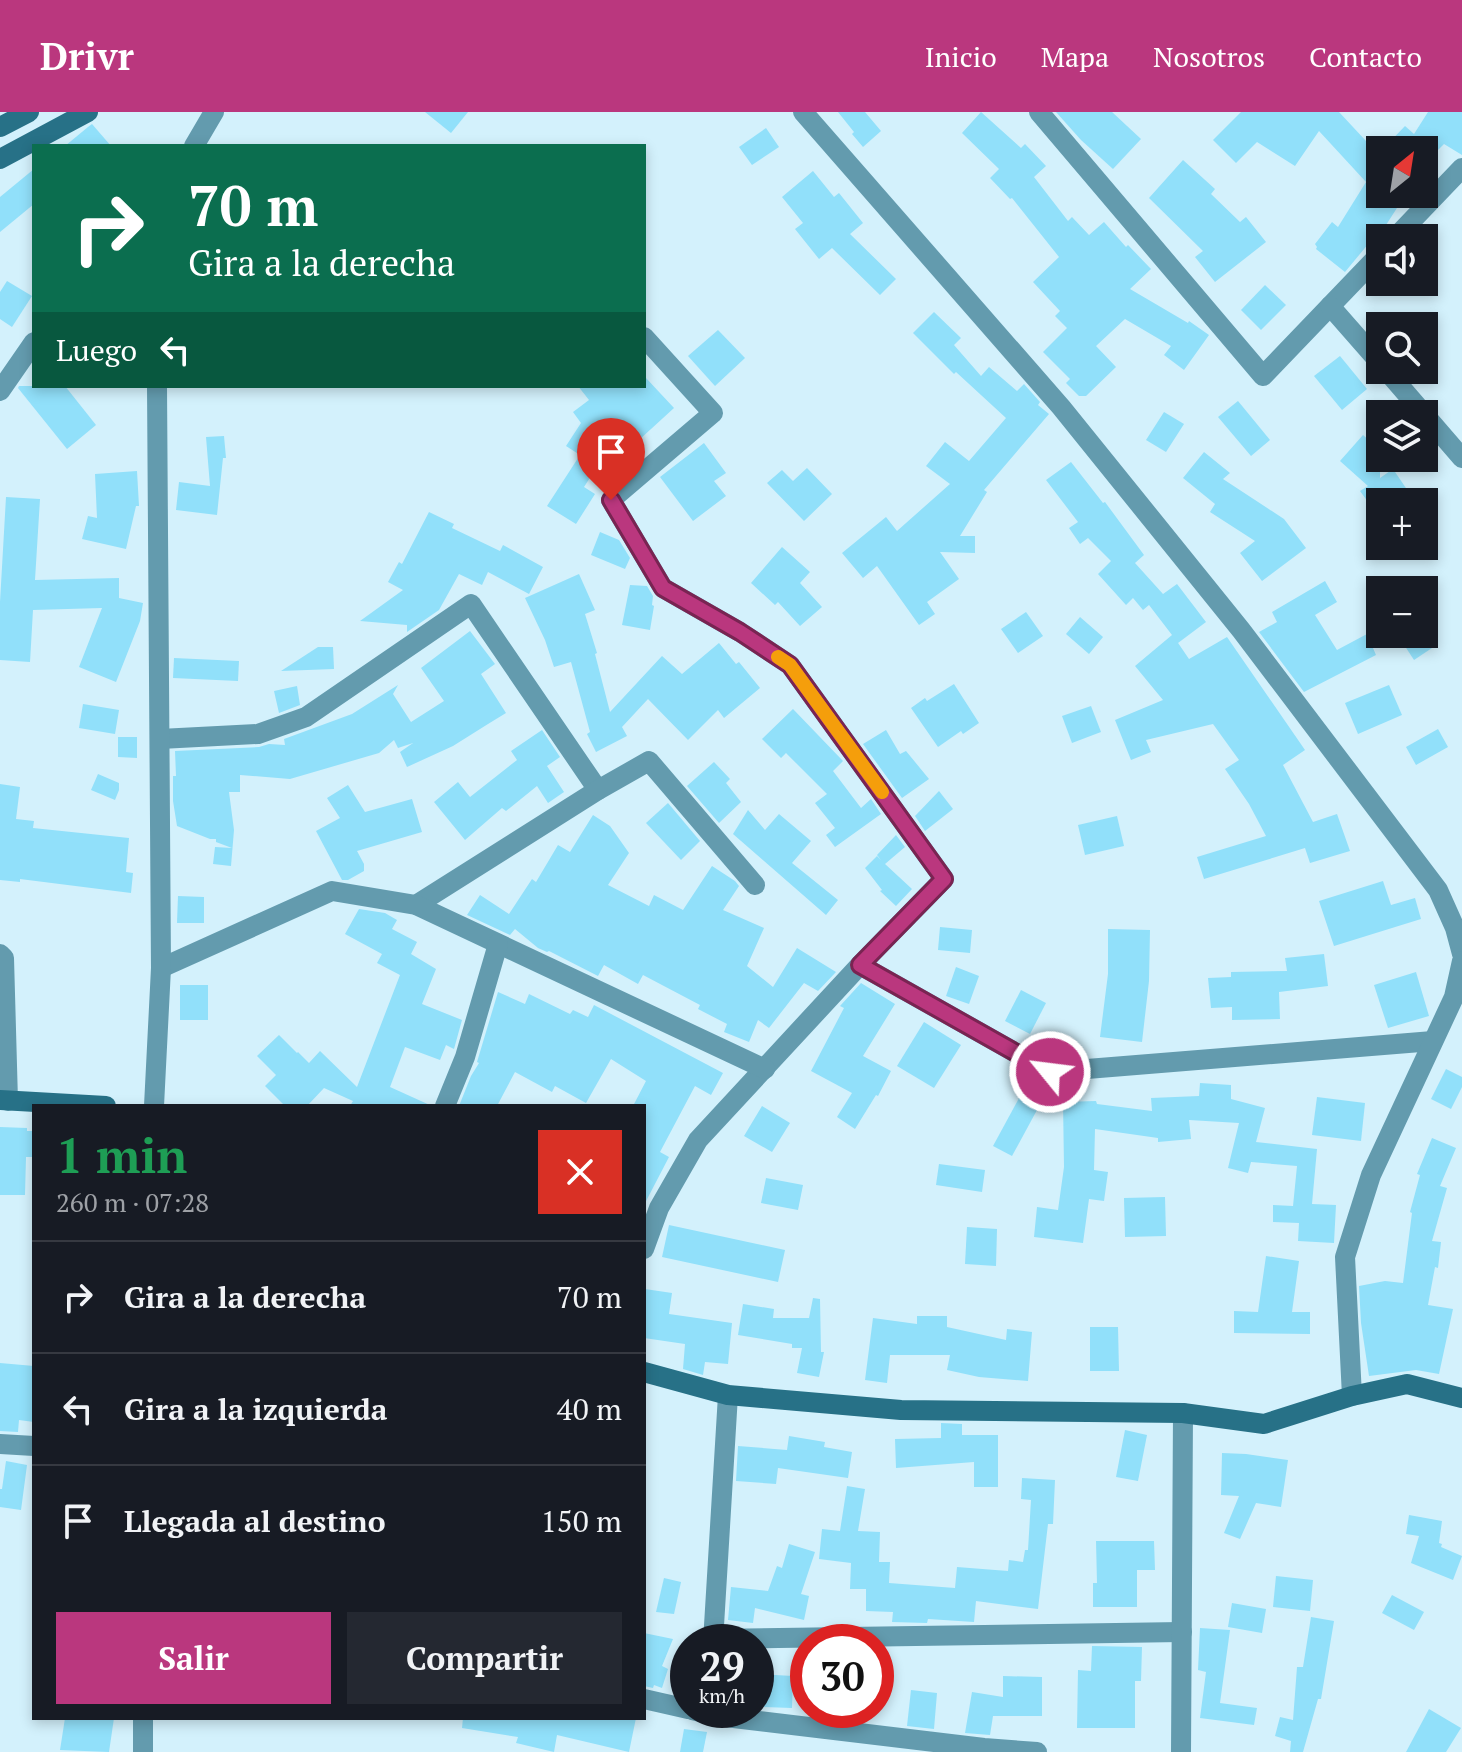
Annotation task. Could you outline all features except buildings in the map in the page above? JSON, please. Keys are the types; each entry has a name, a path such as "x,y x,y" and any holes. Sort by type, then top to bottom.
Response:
{"street":[{"path":"0,127 28,112"},
{"path":"0,159 88,112"},
{"path":"195,144 214,112"},
{"path":"803,112 1061,407 1241,630 1438,890 1455,928 1462,954"},
{"path":"1039,112 1263,376 1366,269"},
{"path":"1408,224 1462,168"},
{"path":"1330,306 1366,347"},
{"path":"646,339 713,413 611,500 663,588 790,665 944,879 698,1140 659,1208 646,1244"},
{"path":"0,391 32,345"},
{"path":"1398,384 1462,458"},
{"path":"154,1104 161,968 157,388"},
{"path":"160,739 258,734 306,717 471,604 598,790"},
{"path":"416,905 649,761 755,885"},
{"path":"161,968 332,891 416,905 765,1069"},
{"path":"446,1104 465,1057 498,944"},
{"path":"0,954 4,958 4,1100 72,1104"},
{"path":"1352,1396 1345,1257 1371,1175 1454,997 1462,961"},
{"path":"860,965 1050,1072 1433,1041"},
{"path":"646,1373 728,1395 901,1410 1183,1413 1264,1424 1352,1396 1407,1384 1462,1398"},
{"path":"713,1624 728,1395"},
{"path":"1181,1752 1183,1413"},
{"path":"0,1444 32,1446"},
{"path":"774,1639 1182,1632"},
{"path":"646,1699 670,1705"},
{"path":"143,1720 143,1752"},
{"path":"774,1720 1037,1752"}],"slow traffic":[{"path":"778,657 790,665 882,792"}],"route":[{"path":"611,500 663,588 790,665 944,879 860,965 1050,1072"}]}
